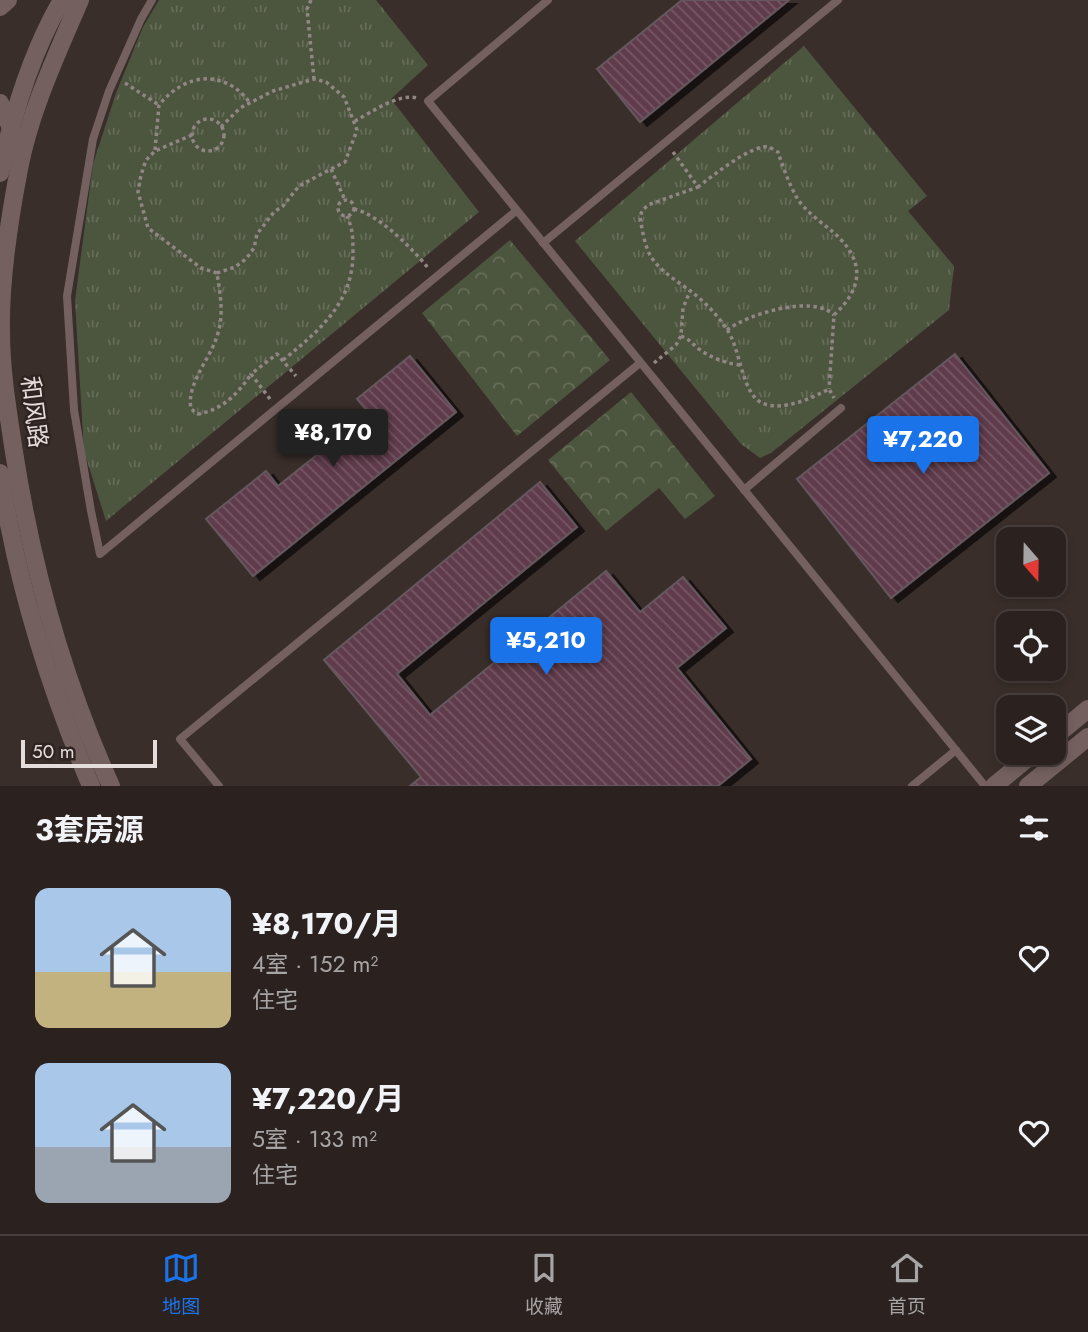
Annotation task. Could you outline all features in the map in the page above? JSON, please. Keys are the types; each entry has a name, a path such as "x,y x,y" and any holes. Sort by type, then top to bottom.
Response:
{"street":[{"path":"0,6 8,0"},
{"path":"0,173 28,74 62,0"},
{"name":"和风路","path":"80,0 38,106 20,166 4,277 1,331 11,430 23,511 36,568 69,678 111,786"},
{"path":"0,103 11,128"},
{"name":"和风路","path":"0,473 14,546 33,616 61,707 91,786"},
{"path":"1066,727 1088,709"},
{"path":"1028,786 1088,737"},
{"path":"994,786 1019,765"}],"lane":[{"path":"152,0 115,77 93,139 67,296 74,410 100,554 516,211"},
{"path":"548,0 428,101 985,786"},
{"path":"543,243 838,0"},
{"path":"219,786 180,739 643,366"},
{"path":"744,490 841,408"},
{"path":"912,786 956,750"}],"path":[{"path":"311,0 307,9 314,79"},
{"path":"115,77 159,105"},
{"path":"192,135 155,151 146,160 138,192 148,228 201,268 217,273 246,260 254,248 257,234 299,186 345,162 357,130 350,106 337,89 314,79 273,91 240,108 221,127"},
{"path":"155,151 159,105 179,86 192,80 220,80 232,84 250,103"},
{"path":"355,121 382,106 411,97 428,101"},
{"path":"204,120 214,121 221,127 222,142 215,150 204,151 199,148 192,135 195,125 204,120"},
{"path":"666,142 698,187"},
{"path":"829,389 798,402 781,405 763,403 754,396 744,379 735,344 727,330 690,291 659,267 650,256 640,217 648,205 698,187 755,149 768,147 778,152 798,199 834,233 852,257 856,270 858,282 854,291 834,315 829,389 841,408"},
{"path":"331,169 345,200 352,202 354,209 371,217 402,239 436,278"},
{"path":"283,360 329,319 345,295 350,281 353,229 347,216 342,214 338,207 345,200"},
{"path":"347,216 354,209"},
{"path":"217,273 222,314 218,334 188,396 191,409 198,414 208,412 233,398 251,374 277,354 305,386"},
{"path":"643,366 676,345 681,336 683,308 690,291"},
{"path":"727,330 755,315 807,304 827,308 834,315"},
{"path":"681,336 692,341 698,349 729,365 742,365"},
{"path":"251,374 278,409"}],"green space":[{"path":"159,0 376,0 428,65 391,99 479,212 106,521 84,451 75,301 93,164 116,93 143,27"},
{"path":"804,46 927,196 908,211 954,266 949,310 771,453 760,458 741,444 575,241"},
{"path":"510,240 610,360 517,436 422,313"},
{"path":"631,392 715,496 685,519 659,488 606,531 548,460"}],"building":[{"path":"682,0 789,0 640,122 597,69"},
{"path":"955,354 1049,473 891,598 797,479"},
{"path":"410,356 456,412 253,576 206,519 266,471 278,486 369,413 357,399"},
{"path":"540,482 577,527 397,674 430,715 606,571 640,612 683,577 726,628 677,668 751,759 718,786 410,786 421,777 324,660"}]}
